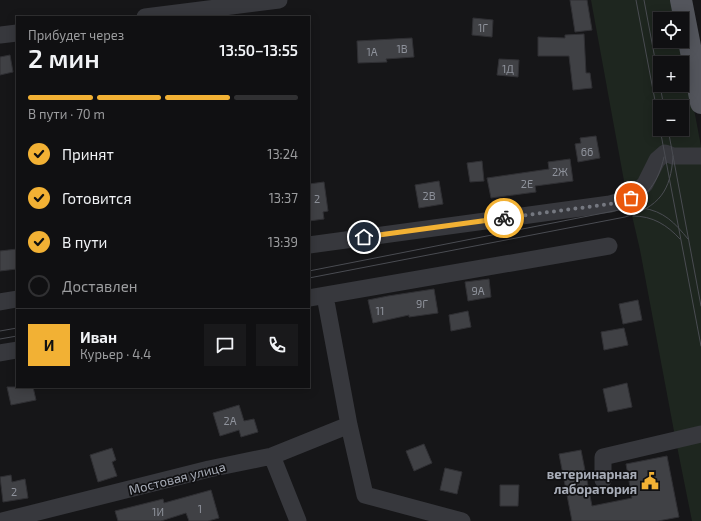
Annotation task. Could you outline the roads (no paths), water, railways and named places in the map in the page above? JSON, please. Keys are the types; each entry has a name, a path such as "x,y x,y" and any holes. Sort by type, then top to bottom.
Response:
{"main road":[{"path":"681,0 696,52 701,103"}],"street":[{"path":"148,16 178,6 279,0"},
{"path":"0,35 16,33"},
{"path":"310,245 610,204 631,198 645,184 657,160 665,153 673,156 701,156"},
{"path":"462,521 365,495 317,297 609,246"},
{"path":"0,302 16,299"},
{"path":"0,353 16,350"},
{"name":"Мостовая улица","path":"2,521 209,469 272,456 349,425"},
{"path":"604,480 603,457 701,434"},
{"path":"272,456 298,521"}],"tram line":[{"path":"636,0 655,100"},
{"path":"644,0 663,100"},
{"path":"661,136 701,346"},
{"path":"669,136 701,306"},
{"path":"310,278 625,217 637,213 655,203 661,196 669,179 673,156"},
{"path":"626,208 646,193 651,187 659,174 664,157"},
{"path":"310,271 624,209 642,208 657,212 674,223 688,239"},
{"path":"633,216 640,216 659,222 680,239"},
{"path":"0,331 16,328"},
{"path":"0,339 16,336"}],"place":[{"name":"ветеринарная лаборатория","path":"650,481"}]}
